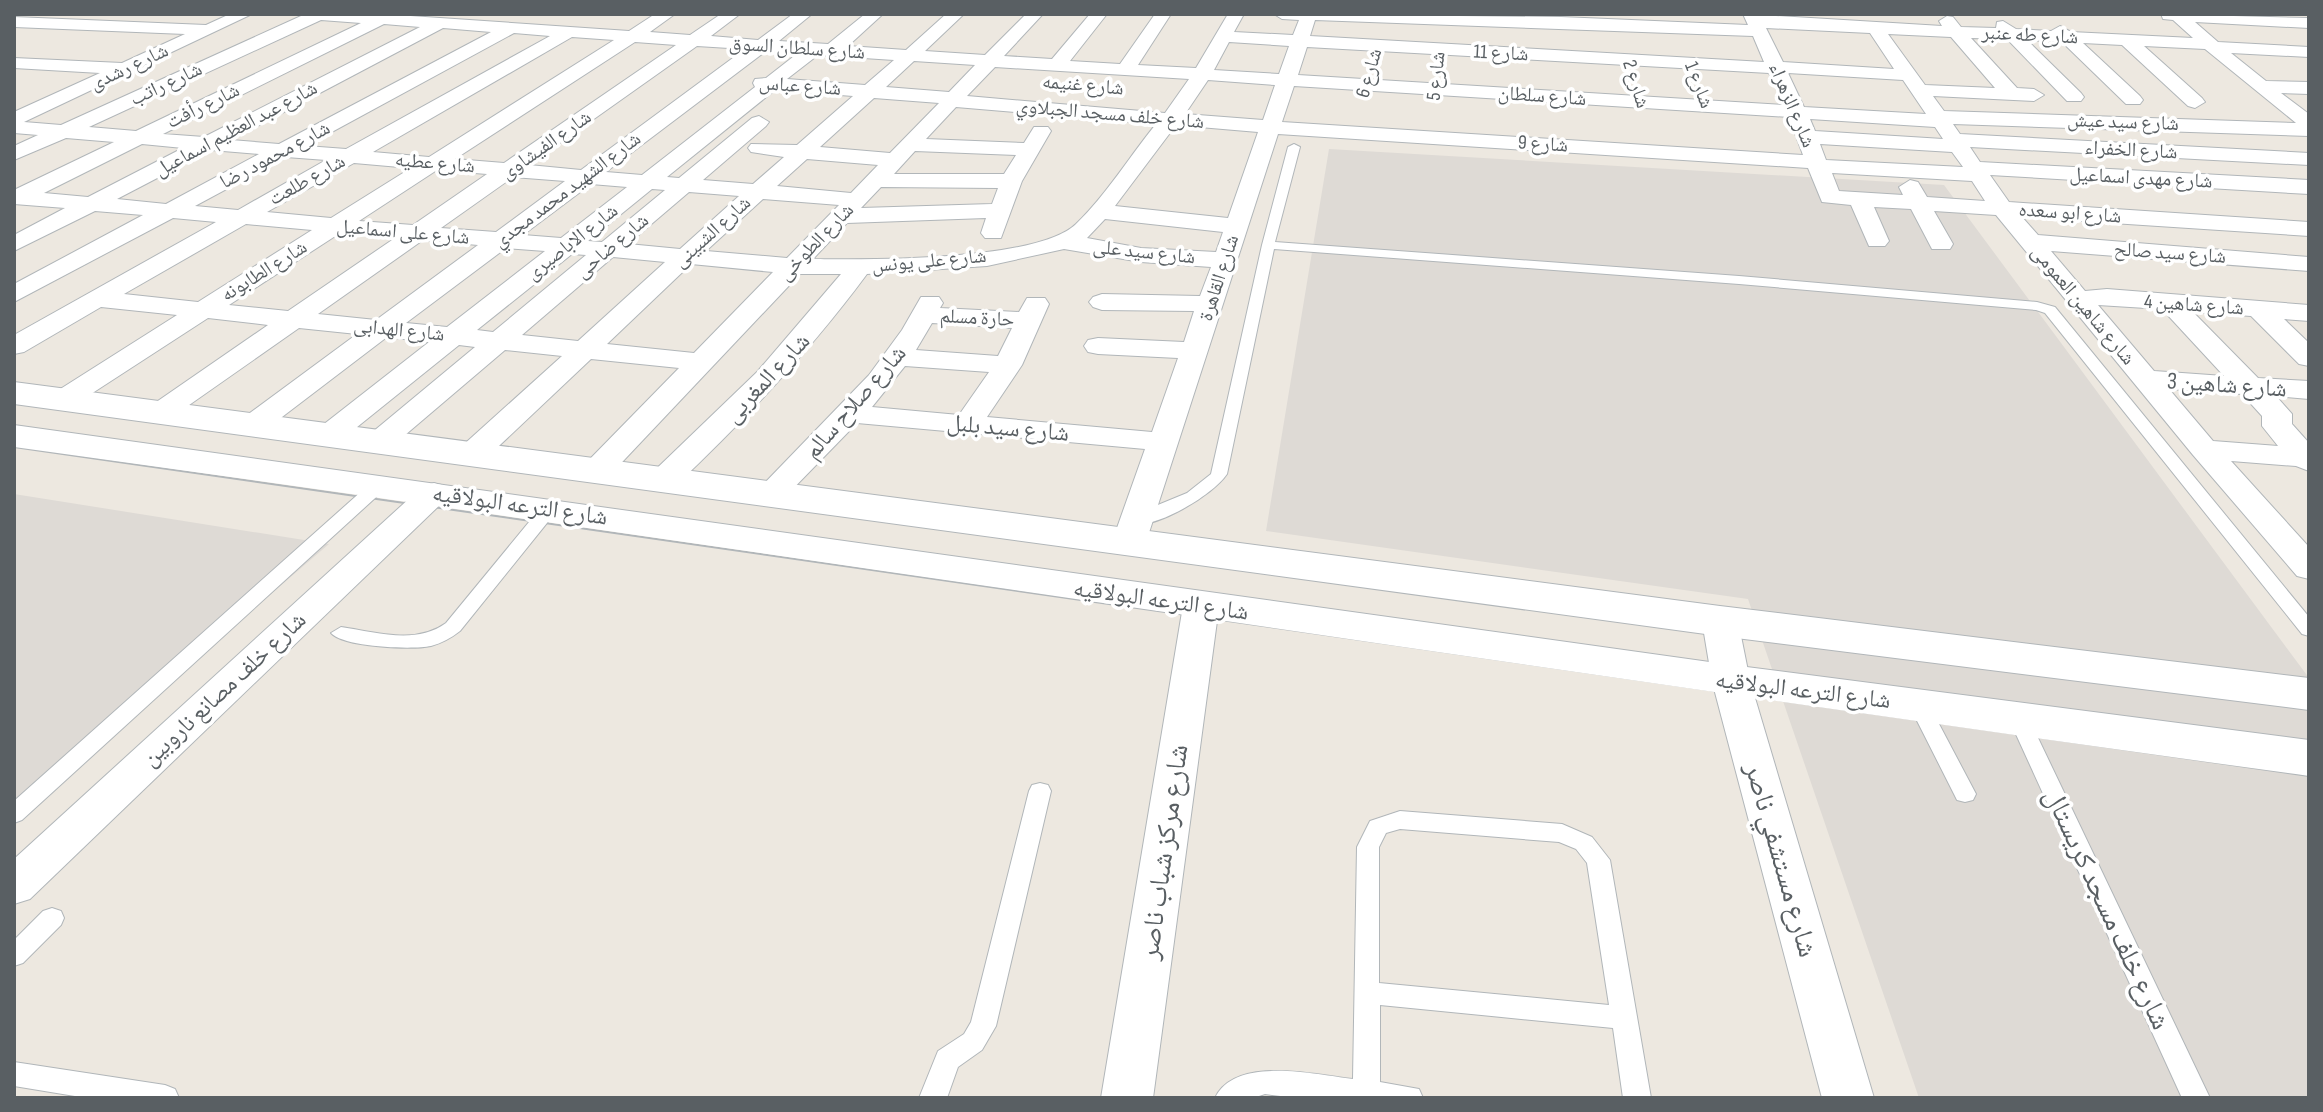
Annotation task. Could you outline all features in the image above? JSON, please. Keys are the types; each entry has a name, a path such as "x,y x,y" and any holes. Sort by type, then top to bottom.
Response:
{"street":[{"name":"شارع رشدى","path":"14,119 244,14"},
{"name":"شارع سلطان السوق","path":"308,14 448,18 511,28 911,56 982,69"},
{"name":"شارع محمود رضا","path":"14,294 536,14"},
{"name":"شارع طلعت","path":"14,346 599,14"},
{"name":"شارع الطابونه","path":"64,399 667,14"},
{"name":"شارع الفيشاوى","path":"162,411 732,14"},
{"name":"شارع الشهيد محمد مجدي","path":"254,424 804,14"},
{"name":"شارع ضاحى","path":"380,441 802,86 830,50 875,14"},
{"name":"شارع الشبينى","path":"472,454 684,258 956,14"},
{"name":"شارع الطوخى","path":"597,470 1035,14"},
{"path":"972,265 1011,181 1042,130 1060,80 1099,14"},
{"path":"1125,70 1163,14"},
{"path":"1065,242 1083,231 1191,93 1226,37 1236,14"},
{"path":"1282,14 1675,21 1764,42 1916,88 2195,102 2150,50 2128,31 2077,21"},
{"path":"1901,14 1912,22 1942,15 2011,94"},
{"path":"1992,14 2030,54 2088,98"},
{"path":"2157,14 2309,23"},
{"name":"شارع راتب","path":"14,154 318,15"},
{"name":"شارع القاهرة","path":"1133,531 1309,15"},
{"path":"2176,15 2260,86 2305,117"},
{"name":"شارع رأفت","path":"15,198 387,16"},
{"name":"شارع 6","path":"1352,132 1386,16"},
{"name":"شارع 5","path":"1435,92 1443,17"},
{"name":"شارع عبد العظيم اسماعيل","path":"14,244 448,18"},
{"path":"1497,18 1510,142"},
{"name":"شارع 2","path":"1616,19 1634,81 1662,152"},
{"path":"1560,20 1578,146"},
{"name":"شارع 1","path":"1675,21 1727,156"},
{"path":"14,22 210,30"},
{"name":"شارع طه عنبر","path":"1916,88 1912,22 1956,32 2010,35 2067,37 2128,31"},
{"path":"2050,22 2087,57 2148,101"},
{"path":"1822,25 1831,43"},
{"name":"شارع طه عنبر","path":"1764,42 1822,25 1916,88"},
{"name":"شارع 11","path":"1226,37 1300,42 1435,92 1503,73 1698,85 1764,42"},
{"path":"2030,54 2087,57 2207,42 2309,40"},
{"name":"شارع الزهراء","path":"1764,42 1794,89 1797,112 1830,197"},
{"path":"2207,42 2309,52"},
{"path":"122,48 168,50"},
{"name":"شارع الاباصيرى","path":"330,434 771,84 830,50"},
{"path":"1885,142 1916,88 1972,51"},
{"path":"2228,60 2309,64"},
{"path":"14,63 126,69"},
{"name":"شارع سلطان","path":"1287,80 1371,66 1435,92 1503,73 1698,85 1797,112"},
{"path":"1060,80 1079,67 1287,80"},
{"name":"شارع غنيمه","path":"982,69 1191,93"},
{"path":"1961,70 1990,71"},
{"name":"شارع عباس","path":"646,74 953,99"},
{"path":"2260,86 2309,88"},
{"name":"شارع سيد عيش","path":"1797,112 1916,88 2309,130"},
{"name":"شارع الخفراء","path":"1916,88 2309,159"},
{"name":"شارع شاهين العمومى","path":"1916,88 2002,208 2204,449 2294,533 2309,568"},
{"path":"29,90 74,93"},
{"name":"شارع 9","path":"1269,127 1352,132 1435,92 1510,142 1901,170"},
{"name":"شارع خلف مسجد الجبلاوي","path":"953,99 1042,130 1171,119 1269,127"},
{"path":"930,124 1042,130"},
{"name":"شارع عطيه","path":"14,127 758,191 849,208 999,211"},
{"path":"758,148 801,153 902,153 1042,130"},
{"path":"1127,136 1156,138"},
{"path":"1807,137 1885,142"},
{"path":"1885,142 1941,244"},
{"name":"شارع مهدى اسماعيل","path":"1901,170 2309,187"},
{"path":"876,180 1011,181"},
{"path":"2072,192 2139,259"},
{"path":"2158,195 2219,257"},
{"name":"شارع ابو سعده","path":"1830,197 2309,229"},
{"name":"شارع على اسماعيل","path":"15,198 793,266"},
{"path":"1859,198 1877,241"},
{"path":"2241,201 2270,226 2308,268"},
{"path":"1099,211 1235,226"},
{"name":"شارع على يونس","path":"793,266 972,265 1065,242"},
{"name":"شارع سيد على","path":"1065,242 1099,259 1224,260"},
{"path":"1037,249 1046,273"},
{"path":"2039,252 2308,268"},
{"name":"شارع سيد صالح","path":"2139,259 2219,257 2308,268"},
{"name":"شارع المغربى","path":"664,479 782,365 824,316 859,267"},
{"name":"شارع شاهين 4","path":"2078,299 2107,297 2309,313"},
{"name":"شارع الهدابى","path":"97,299 701,362"},
{"path":"1102,302 1210,304"},
{"path":"2171,304 2277,414 2277,426 2308,459"},
{"name":"حارة مسلم","path":"927,309 1033,313 1008,365"},
{"name":"شارع صلاح سالم","path":"770,494 850,414 899,357 927,309"},
{"path":"2260,310 2309,358"},
{"path":"1098,346 1192,360"},
{"path":"899,357 1008,365 968,424"},
{"path":"1123,364 1192,360"},
{"name":"شارع شاهين 3","path":"2146,379 2309,390"},
{"name":"شارع الترعه البولاقيه","path":"14,393 770,494 1133,531 1720,621 2309,694"},
{"name":"شارع سيد بلبل","path":"850,414 1165,442"},
{"name":"شارع الترعه البولاقيه","path":"14,436 549,509 1731,681 2309,758"},
{"path":"2204,449 2308,459"},
{"name":"شارع خلف مصانع ناروبين","path":"14,886 434,493"},
{"name":"شارع مركز شباب ناصر","path":"1127,1098 1201,606"},
{"name":"شارع مستشفي ناصر","path":"1720,621 1731,681 1848,1098"}],"lane":[{"path":"1133,531 1197,494 1215,482 1219,474 1268,245 1294,147"},
{"path":"1268,245 1739,280 2037,306 2050,310 2309,630"},
{"path":"14,814 379,485"},
{"path":"341,633 418,642 442,636 453,627 549,509"},
{"path":"1919,705 1965,794"},
{"name":"شارع خلف مسجد كريستال","path":"2019,719 2196,1098"},
{"path":"933,1098 947,1059 973,1042 983,1026 1040,791"},
{"path":"1366,1093 1368,847 1372,830 1380,824 1400,820 1562,833 1584,843 1598,860 1637,1098"},
{"path":"14,956 52,918"},
{"path":"1367,993 1623,1018"},
{"path":"14,1074 165,1098"},
{"path":"1229,1098 1238,1090 1265,1082 1409,1098"}],"shaded area":[{"path":"1329,149 1944,185 2309,678 2309,1098 1919,1098 1748,599 1266,531"},
{"path":"14,494 329,544 14,815"}]}
